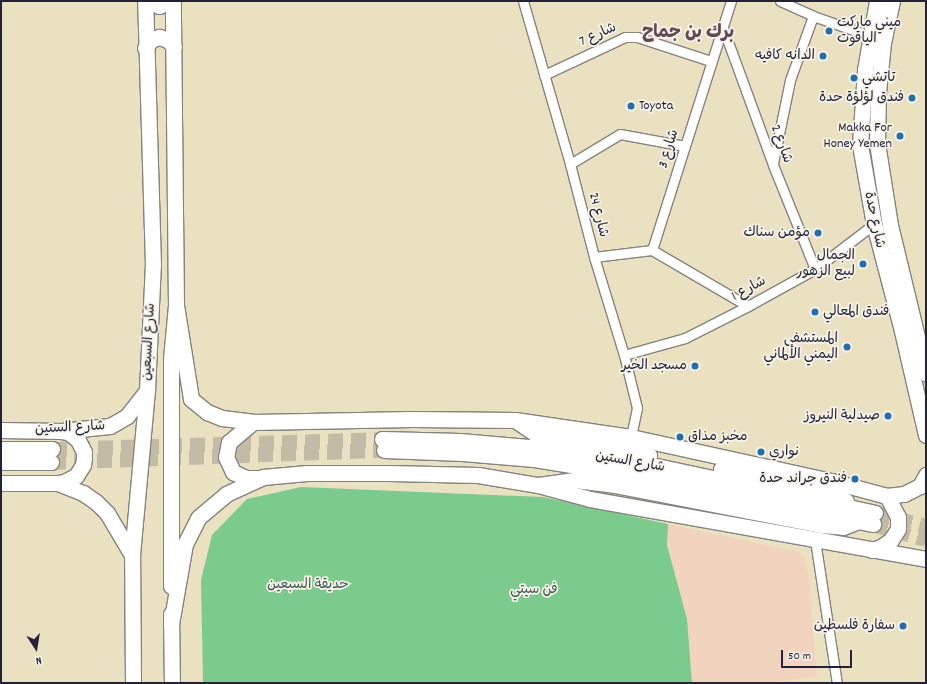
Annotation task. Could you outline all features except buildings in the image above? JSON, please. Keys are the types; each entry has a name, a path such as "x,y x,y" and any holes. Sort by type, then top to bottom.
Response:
{"main road":[{"name":"شارع السبعين","path":"133,683 132,555 147,390 153,265 150,128 145,48 145,1"},
{"path":"148,1 159,6 169,1"},
{"name":"شارع السبعين","path":"172,683 171,359 176,305 173,1"},
{"name":"شارع حدة","path":"877,1 865,70 860,145 874,224 902,331 926,435"},
{"name":"شارع حدة","path":"892,1 883,43 878,92 877,143 890,225 922,341 926,374"},
{"path":"145,48 151,40 160,37 168,40 174,47"},
{"path":"866,181 882,176"},
{"path":"176,305 191,399 207,412 222,418 254,422 412,419 514,420 631,437 831,481 887,496 904,494 920,486 926,475"},
{"name":"شارع الستين","path":"1,430 61,431 103,428 116,424 127,416 147,390"},
{"path":"514,420 534,433 836,493 866,516 843,527 822,525 614,485 575,480 538,485"},
{"path":"254,422 229,442 226,457 233,472 246,478 262,478 307,473 478,475 538,485 590,499 926,559"},
{"path":"1,483 58,483 64,482 76,476 83,465 84,458 82,446 78,440 68,432 61,431"},
{"name":"شارع الستين","path":"383,444 534,459 866,516"},
{"name":"شارع الستين","path":"1,449 52,456 1,462"},
{"path":"171,624 185,544 199,517 226,494 262,478"},
{"path":"58,483 82,493 102,507 132,555"},
{"path":"872,550 881,547 891,540 898,529 898,517 887,496"}],"street":[{"name":"شارع 24","path":"523,1 570,164 594,257 624,355 637,408 631,437"},
{"name":"شارع 3","path":"652,250 731,1"},
{"path":"780,1 813,16 870,36"},
{"path":"773,165 776,140 790,80 813,16"},
{"name":"شارع 2","path":"723,28 773,165 815,269"},
{"name":"شارع 7","path":"544,76 624,37 637,37 711,61"},
{"path":"570,164 620,134 685,146"},
{"name":"شارع 1","path":"624,355 685,338 748,306 815,269 874,224"},
{"path":"594,257 652,250 748,306"},
{"path":"815,540 837,683"}],"shaded area":[{"path":"668,524 799,552 805,559 809,579 817,677 763,683 692,683 687,619 667,545"}],"green space":[{"path":"301,487 543,497 668,524 667,545 687,619 692,683 203,683 201,580 212,535 247,499"}],"tunnel":[{"path":"52,449 382,439"},
{"path":"51,462 384,450"},
{"path":"875,513 926,526"},
{"path":"873,524 926,539"}],"place":[{"name":"ميني ماركت الياقوت","path":"829,31"},
{"name":"الدانه كافيه","path":"823,56"},
{"name":"تاتشي","path":"854,78"},
{"name":"فندق لؤلؤة حدة","path":"912,98"},
{"name":"Toyota","path":"631,106"},
{"name":"Makka For Honey Yemen","path":"900,136"},
{"name":"مؤمن سناك","path":"818,233"},
{"name":"الجمال لبيع الزهور","path":"863,264"},
{"name":"فندق المعالي","path":"815,312"},
{"name":"المستشفى اليمني الألماني","path":"847,347"},
{"name":"مسجد الخير","path":"695,366"},
{"name":"صيدلية النيروز","path":"888,416"},
{"name":"مخبز مذاق","path":"680,437"},
{"name":"نواري","path":"761,452"},
{"name":"فندق جراند حدة","path":"855,479"},
{"name":"سفارة فلسطين","path":"903,626"}],"district":[{"name":"برك بن جماح","path":"688,34"}],"park label":[{"name":"حديقة السبعين","path":"308,585"},
{"name":"فن سيتي","path":"534,590"}]}
